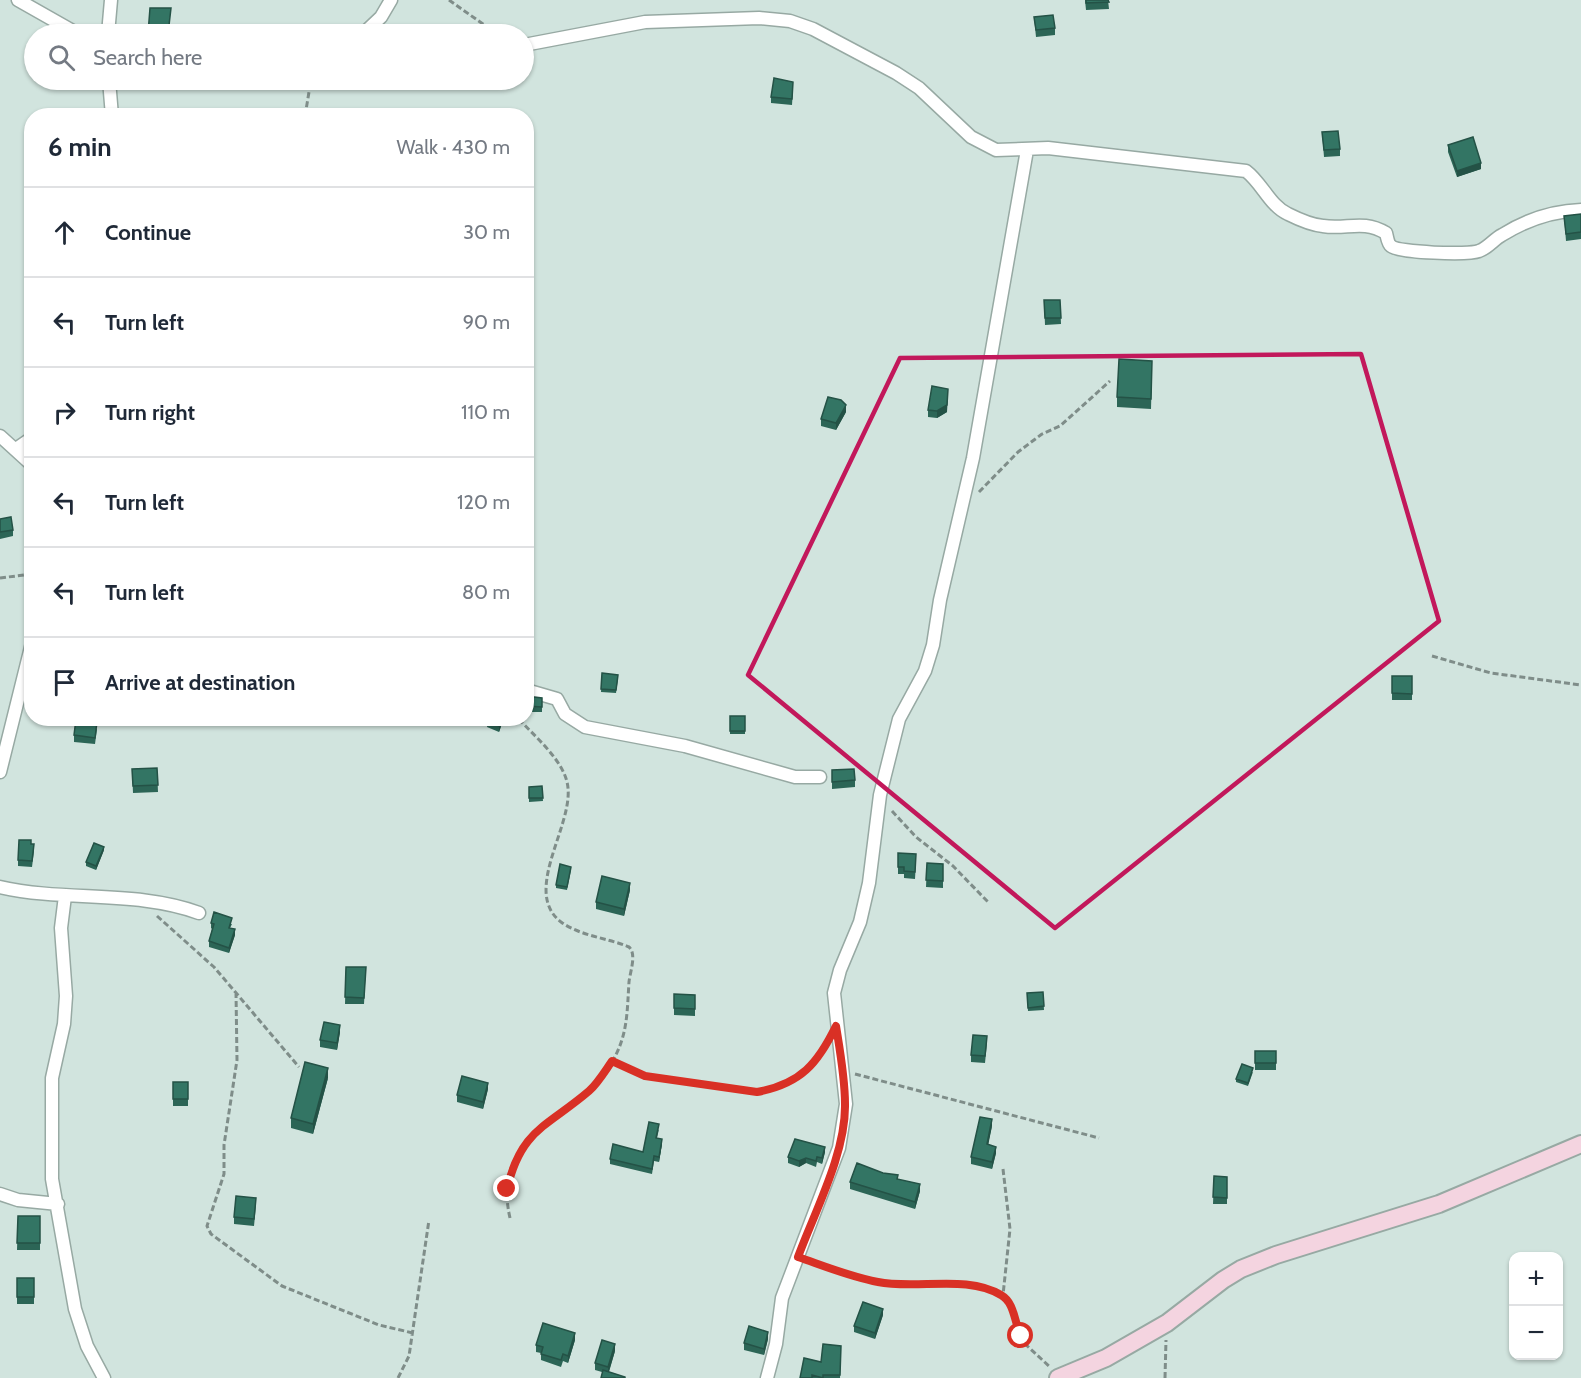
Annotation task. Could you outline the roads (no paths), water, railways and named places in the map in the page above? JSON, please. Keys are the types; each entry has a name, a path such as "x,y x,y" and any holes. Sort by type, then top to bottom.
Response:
{"main road":[{"path":"1058,1378 1106,1358 1167,1323 1241,1269 1276,1255 1439,1204 1581,1144"}],"street":[{"path":"18,0 60,24"},
{"path":"109,24 111,0"},
{"path":"373,24 391,0"},
{"path":"534,44 573,38 645,22 759,18 790,21 813,28 896,73 919,88 971,137 984,145 1007,152 1070,150 1246,171 1256,178 1284,213 1323,226 1351,224 1372,227 1386,233 1389,244 1395,248 1429,252 1481,250 1499,236 1536,218 1581,210"},
{"path":"110,90 111,108"},
{"path":"767,1378 776,1344 782,1298 839,1148 846,1104 834,993 840,970 860,922 869,883 880,795 903,708 925,671 933,645 973,458 1027,150"},
{"path":"0,436 24,457"},
{"path":"16,449 24,444"},
{"path":"0,772 24,675"},
{"path":"534,692 557,699 565,714 585,727 685,746 795,777 820,777"},
{"path":"0,887 65,896 144,902 184,908 199,913"},
{"path":"65,896 61,928 66,996 64,1024 52,1078 53,1190 58,1204 75,1309 87,1346 104,1378"},
{"path":"0,1194 18,1200 58,1204"}]}
